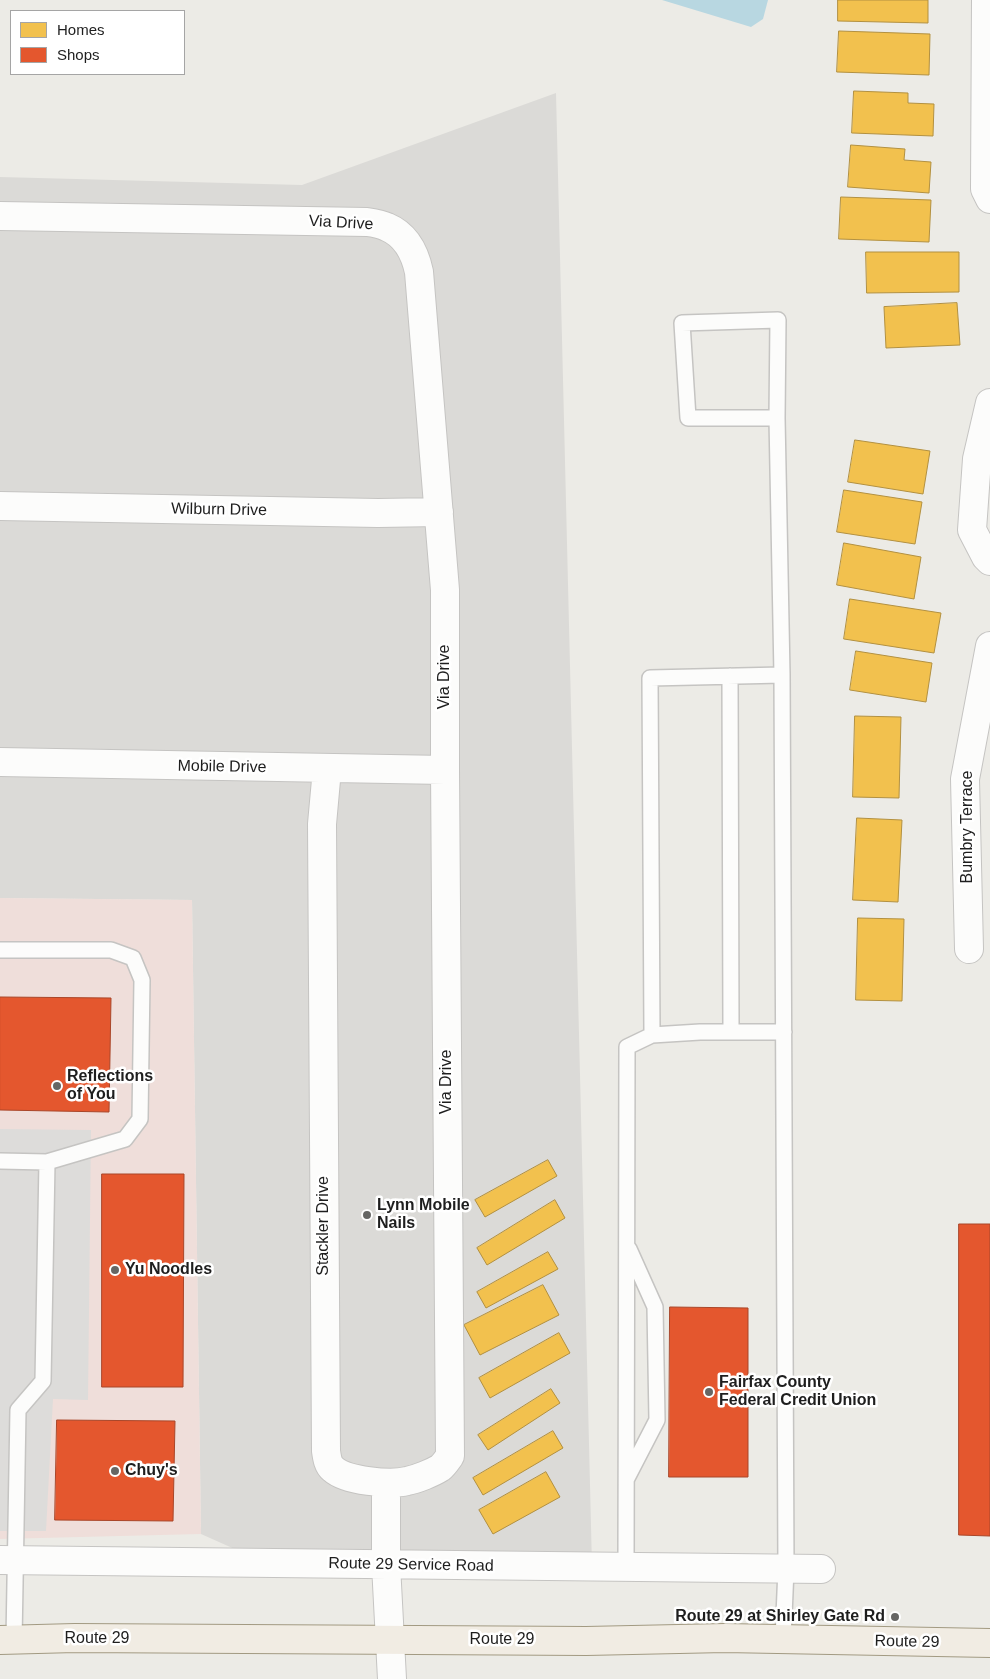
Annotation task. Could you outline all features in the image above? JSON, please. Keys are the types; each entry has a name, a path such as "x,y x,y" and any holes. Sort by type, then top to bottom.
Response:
{"main road":[{"name":"Route 29","path":"7,1640 75,1638 586,1640 725,1638 990,1643"}],"street":[{"path":"986,0 985,189 990,199"},
{"name":"Via Drive","path":"0,216 367,222 387,227 404,239 416,256 419,272 445,590 450,1456 440,1468 408,1481 386,1483"},
{"path":"990,403 977,459 972,530 990,561"},
{"name":"Wilburn Drive","path":"0,506 378,514 439,512"},
{"name":"Bumbry Terrace","path":"969,950 965,779 990,646"},
{"name":"Mobile Drive","path":"0,762 445,770"},
{"name":"Stackler Drive","path":"327,769 322,824 326,1451 332,1469 340,1474 386,1483"},
{"path":"386,1483 386,1565 392,1679"},
{"name":"Route 29 Service Road","path":"8,1560 821,1569"}],"lane":[{"path":"777,418 688,418 682,323 778,320 777,418 782,675 784,1032 786,1569 783,1639"},
{"path":"652,1035 650,678 782,675"},
{"path":"730,676 730,1032"},
{"path":"0,950 111,950 133,958 142,980 140,1119 125,1139 47,1162 0,1161"},
{"path":"626,1567 627,1047 652,1035 700,1032 784,1032"},
{"path":"7,1640 8,1560 18,1410 43,1381 47,1162"},
{"path":"626,1480 657,1420 655,1307 627,1243"}],"shaded area":[{"path":"556,93 592,1566 266,1563 201,1534 192,900 0,898 0,177 302,185"},
{"path":"0,898 192,900 201,1534 0,1539"},
{"path":"0,1129 91,1130 88,1400 53,1399 46,1531 0,1531"}],"water":[{"path":"662,0 768,0 763,19 751,27"}],"building: Homes":[{"path":"838,0 928,0 928,23 838,21"},
{"path":"839,31 930,34 929,75 837,72"},
{"path":"854,91 908,93 908,103 934,104 933,136 852,133"},
{"path":"851,145 905,149 904,160 931,162 929,193 848,187"},
{"path":"841,197 931,200 929,242 839,239"},
{"path":"866,252 959,252 959,292 867,293"},
{"path":"957,303 960,345 886,348 884,307"},
{"path":"855,440 930,451 923,494 848,482"},
{"path":"844,490 922,502 915,544 837,532"},
{"path":"844,543 921,557 914,599 837,585"},
{"path":"850,599 941,613 934,653 844,639"},
{"path":"856,651 932,663 926,702 850,690"},
{"path":"855,716 901,717 899,798 853,797"},
{"path":"857,818 902,820 898,902 853,900"},
{"path":"858,918 904,919 902,1001 856,1000"},
{"path":"548,1160 557,1176 485,1217 475,1200"},
{"path":"555,1200 565,1218 487,1265 477,1248"},
{"path":"548,1252 558,1269 486,1308 477,1292"},
{"path":"543,1285 559,1315 480,1355 464,1325"},
{"path":"559,1333 570,1353 490,1398 479,1378"},
{"path":"551,1389 560,1403 488,1450 478,1435"},
{"path":"553,1431 563,1448 483,1495 473,1478"},
{"path":"546,1472 560,1497 493,1534 479,1510"}],"building: Shops":[{"path":"0,997 111,998 109,1112 0,1110"},
{"path":"102,1174 184,1174 183,1387 102,1387"},
{"path":"959,1224 990,1224 990,1536 959,1535"},
{"name":"Fairfax County Federal Credit Union","path":"670,1307 748,1308 748,1477 669,1477"},
{"name":"Chuy's","path":"57,1420 175,1421 173,1521 55,1520"}],"place":[{"name":"Reflections of You","path":"57,1086"},
{"name":"Lynn Mobile Nails","path":"367,1215"},
{"name":"Yu Noodles","path":"115,1270"},
{"name":"Fairfax County Federal Credit Union","path":"709,1392"},
{"name":"Chuy's","path":"115,1471"},
{"name":"Route 29 at Shirley Gate Rd","path":"895,1617"}]}
